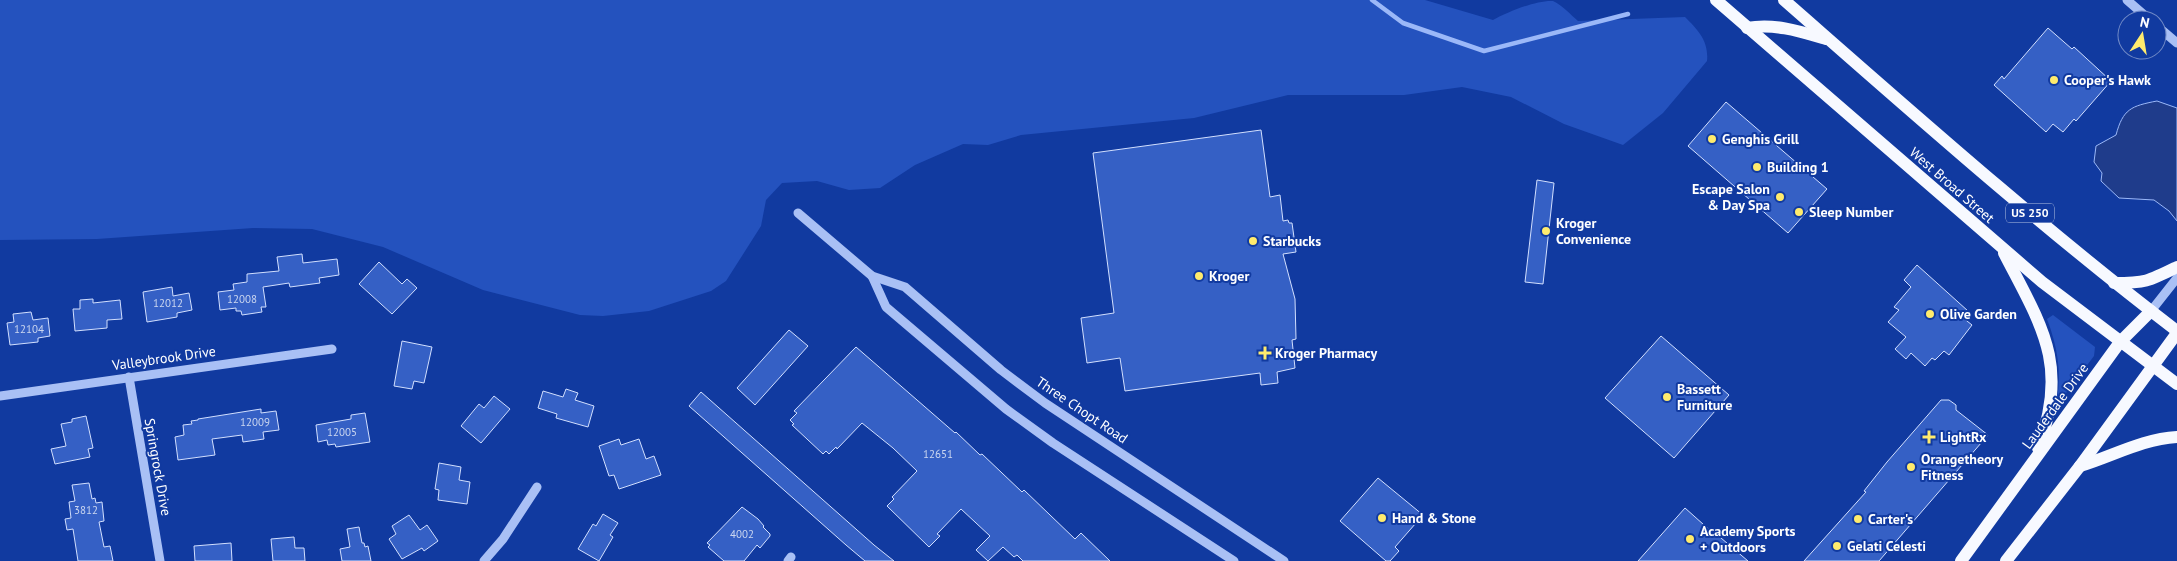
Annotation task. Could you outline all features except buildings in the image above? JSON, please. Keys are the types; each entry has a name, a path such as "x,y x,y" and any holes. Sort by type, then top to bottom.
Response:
{"main road":[{"name":"West Broad Street","path":"1716,0 2002,248 2120,342 2177,384"},
{"name":"US 250","path":"1784,0 2114,283 2177,332"},
{"path":"1747,28 1762,25 1778,26 1830,40"},
{"path":"2002,248 2043,328 2050,356 2053,381 2049,411 2033,461"},
{"path":"2114,283 2146,282 2177,267"},
{"name":"Lauderdale Drive","path":"1961,561 2120,342 2151,311"},
{"path":"2006,561 2080,466 2177,332"},
{"path":"2080,466 2142,442 2177,437"}],"street":[{"path":"2127,0 2138,10"},
{"path":"2167,34 2177,42"},
{"name":"Three Chopt Road","path":"798,213 872,276 905,287 1002,370 1044,403 1284,561"},
{"name":"Three Chopt Road","path":"872,276 886,307 1006,410 1234,561"},
{"path":"2151,311 2177,278"},
{"name":"Valleybrook Drive","path":"0,396 332,349"},
{"name":"Springrock Drive","path":"129,377 160,561"},
{"path":"484,561 503,539 537,487"}],"shaded area":[{"path":"0,0 1425,0 1493,20 1530,4 1553,1 1578,21 1685,17 1702,36 1706,48 1707,61 1663,113 1623,145 1564,124 1511,97 1462,87 1404,95 1288,95 1194,118 1021,135 988,145 963,144 915,165 880,188 849,190 817,181 782,183 766,200 761,226 726,281 711,291 649,311 603,316 580,315 483,290 383,247 312,229 253,228 97,239 0,240"},
{"path":"2157,101 2177,108 2177,221 2169,211 2154,200 2119,198 2101,181 2102,173 2094,162 2096,146 2116,135 2122,119 2129,110"},
{"path":"2053,315 2095,347 2094,356 2060,401 2057,399 2058,359 2047,319"}],"waterway":[{"path":"1372,0 1403,23 1484,51 1628,14"}],"place":[{"name":"Cooper's Hawk","path":"2054,80"},
{"name":"Genghis Grill","path":"1712,139"},
{"name":"Building 1","path":"1757,167"},
{"name":"Escape Salon & Day Spa","path":"1780,197"},
{"name":"Sleep Number","path":"1799,212"},
{"name":"Kroger Convenience","path":"1546,231"},
{"name":"Starbucks","path":"1253,241"},
{"name":"Kroger","path":"1199,276"},
{"name":"Olive Garden","path":"1930,314"},
{"name":"Kroger Pharmacy","path":"1265,353"},
{"name":"Bassett Furniture","path":"1667,397"},
{"name":"LightRx","path":"1929,437"},
{"name":"Orangetheory Fitness","path":"1911,467"},
{"name":"Hand & Stone","path":"1382,518"},
{"name":"Carter's","path":"1858,519"},
{"name":"Academy Sports + Outdoors","path":"1690,539"},
{"name":"Gelati Celesti","path":"1837,546"}]}
